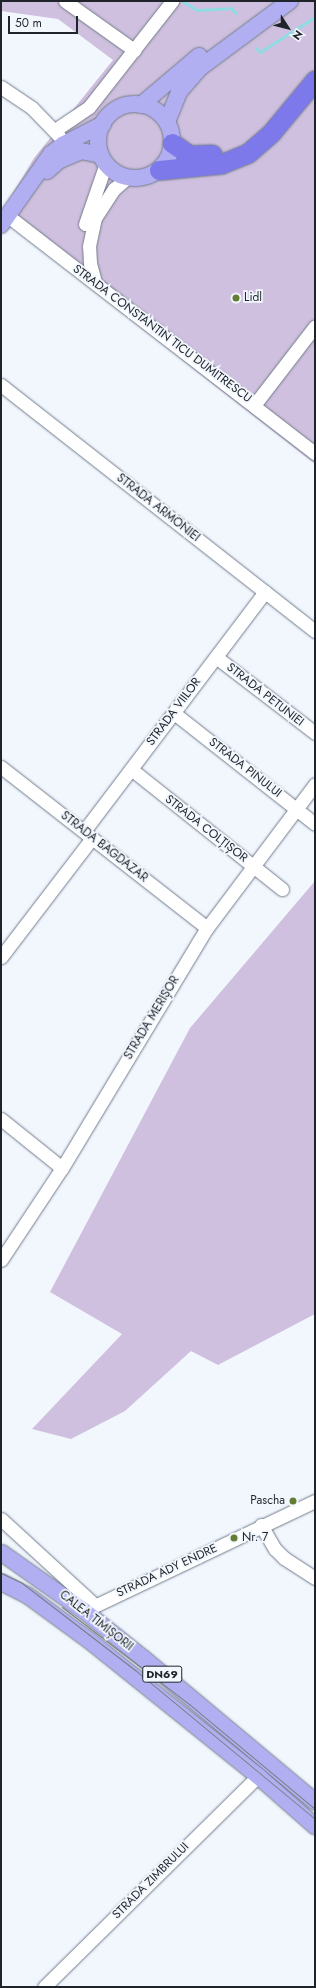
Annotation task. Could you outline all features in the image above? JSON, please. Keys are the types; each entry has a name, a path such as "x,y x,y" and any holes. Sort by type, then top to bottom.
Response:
{"highway":[{"path":"172,143 183,152 194,155 215,153 243,144 268,127 315,80"},
{"path":"159,170 221,164 248,152 271,134 315,80"}],"main road":[{"path":"167,122 179,92 201,67 290,1"},
{"path":"141,105 208,50 268,17"},
{"path":"17,203 58,161 81,151 103,159 115,172 128,178 148,176 159,170 168,158 172,143 167,122 156,111 141,105 123,106 115,110 103,124 99,136 103,159"},
{"path":"3,222 48,158 64,144 103,124"},
{"name":"CALEA TIMIȘORII","path":"1,1553 89,1608 315,1802"},
{"name":"DN69","path":"1,1553 5,1565 1,1576"},
{"name":"CALEA TIMIȘORII","path":"1,1582 27,1595 77,1631 258,1776 315,1826"}],"street":[{"path":"65,1 134,50"},
{"path":"55,130 89,108 172,1"},
{"path":"1,87 32,108 55,130 64,144"},
{"path":"90,263 84,253 83,231 103,159"},
{"path":"95,282 90,263 90,233 95,218 114,189 128,178"},
{"name":"STRADA CONSTANTIN TICU DUMITRESCU","path":"3,222 95,282 255,404 315,453"},
{"path":"255,404 315,326"},
{"name":"STRADA ARMONIEI","path":"1,385 315,631"},
{"name":"STRADA VIILOR","path":"1,957 88,835 131,769 265,592"},
{"name":"STRADA PETUNIEI","path":"216,656 315,733"},
{"name":"STRADA PINULUI","path":"174,713 315,824"},
{"name":"STRADA BAGDAZAR","path":"1,766 207,928"},
{"name":"STRADA COLȚIȘOR","path":"131,769 282,889"},
{"name":"STRADA MERIȘOR","path":"1,1260 62,1168 207,928 315,784"},
{"path":"1,1119 62,1168"},
{"name":"STRADA ADY ENDRE","path":"89,1608 261,1525 315,1501"},
{"path":"1,1519 89,1608"},
{"path":"261,1525 275,1549 284,1558 315,1578"},
{"name":"STRADA ZIMBRULUI","path":"44,1987 258,1776"}],"shaded area":[{"path":"1,1 315,1 315,464 1,218 1,213 34,158 113,60 58,19 1,11"},
{"path":"315,881 315,1314 218,1365 191,1351 125,1411 71,1439 32,1429 122,1334 50,1292 190,1028"}],"waterway":[{"path":"182,1 197,10 231,8 236,13"},
{"path":"256,48 260,52 315,17"}],"tram line":[{"path":"1,1573 22,1583 135,1670 315,1819"},
{"path":"62,1607 189,1704 315,1809"}],"place":[{"name":"Lidl","path":"236,298"},
{"name":"Pascha","path":"293,1501"},
{"name":"Nr. 7","path":"234,1538"}]}
